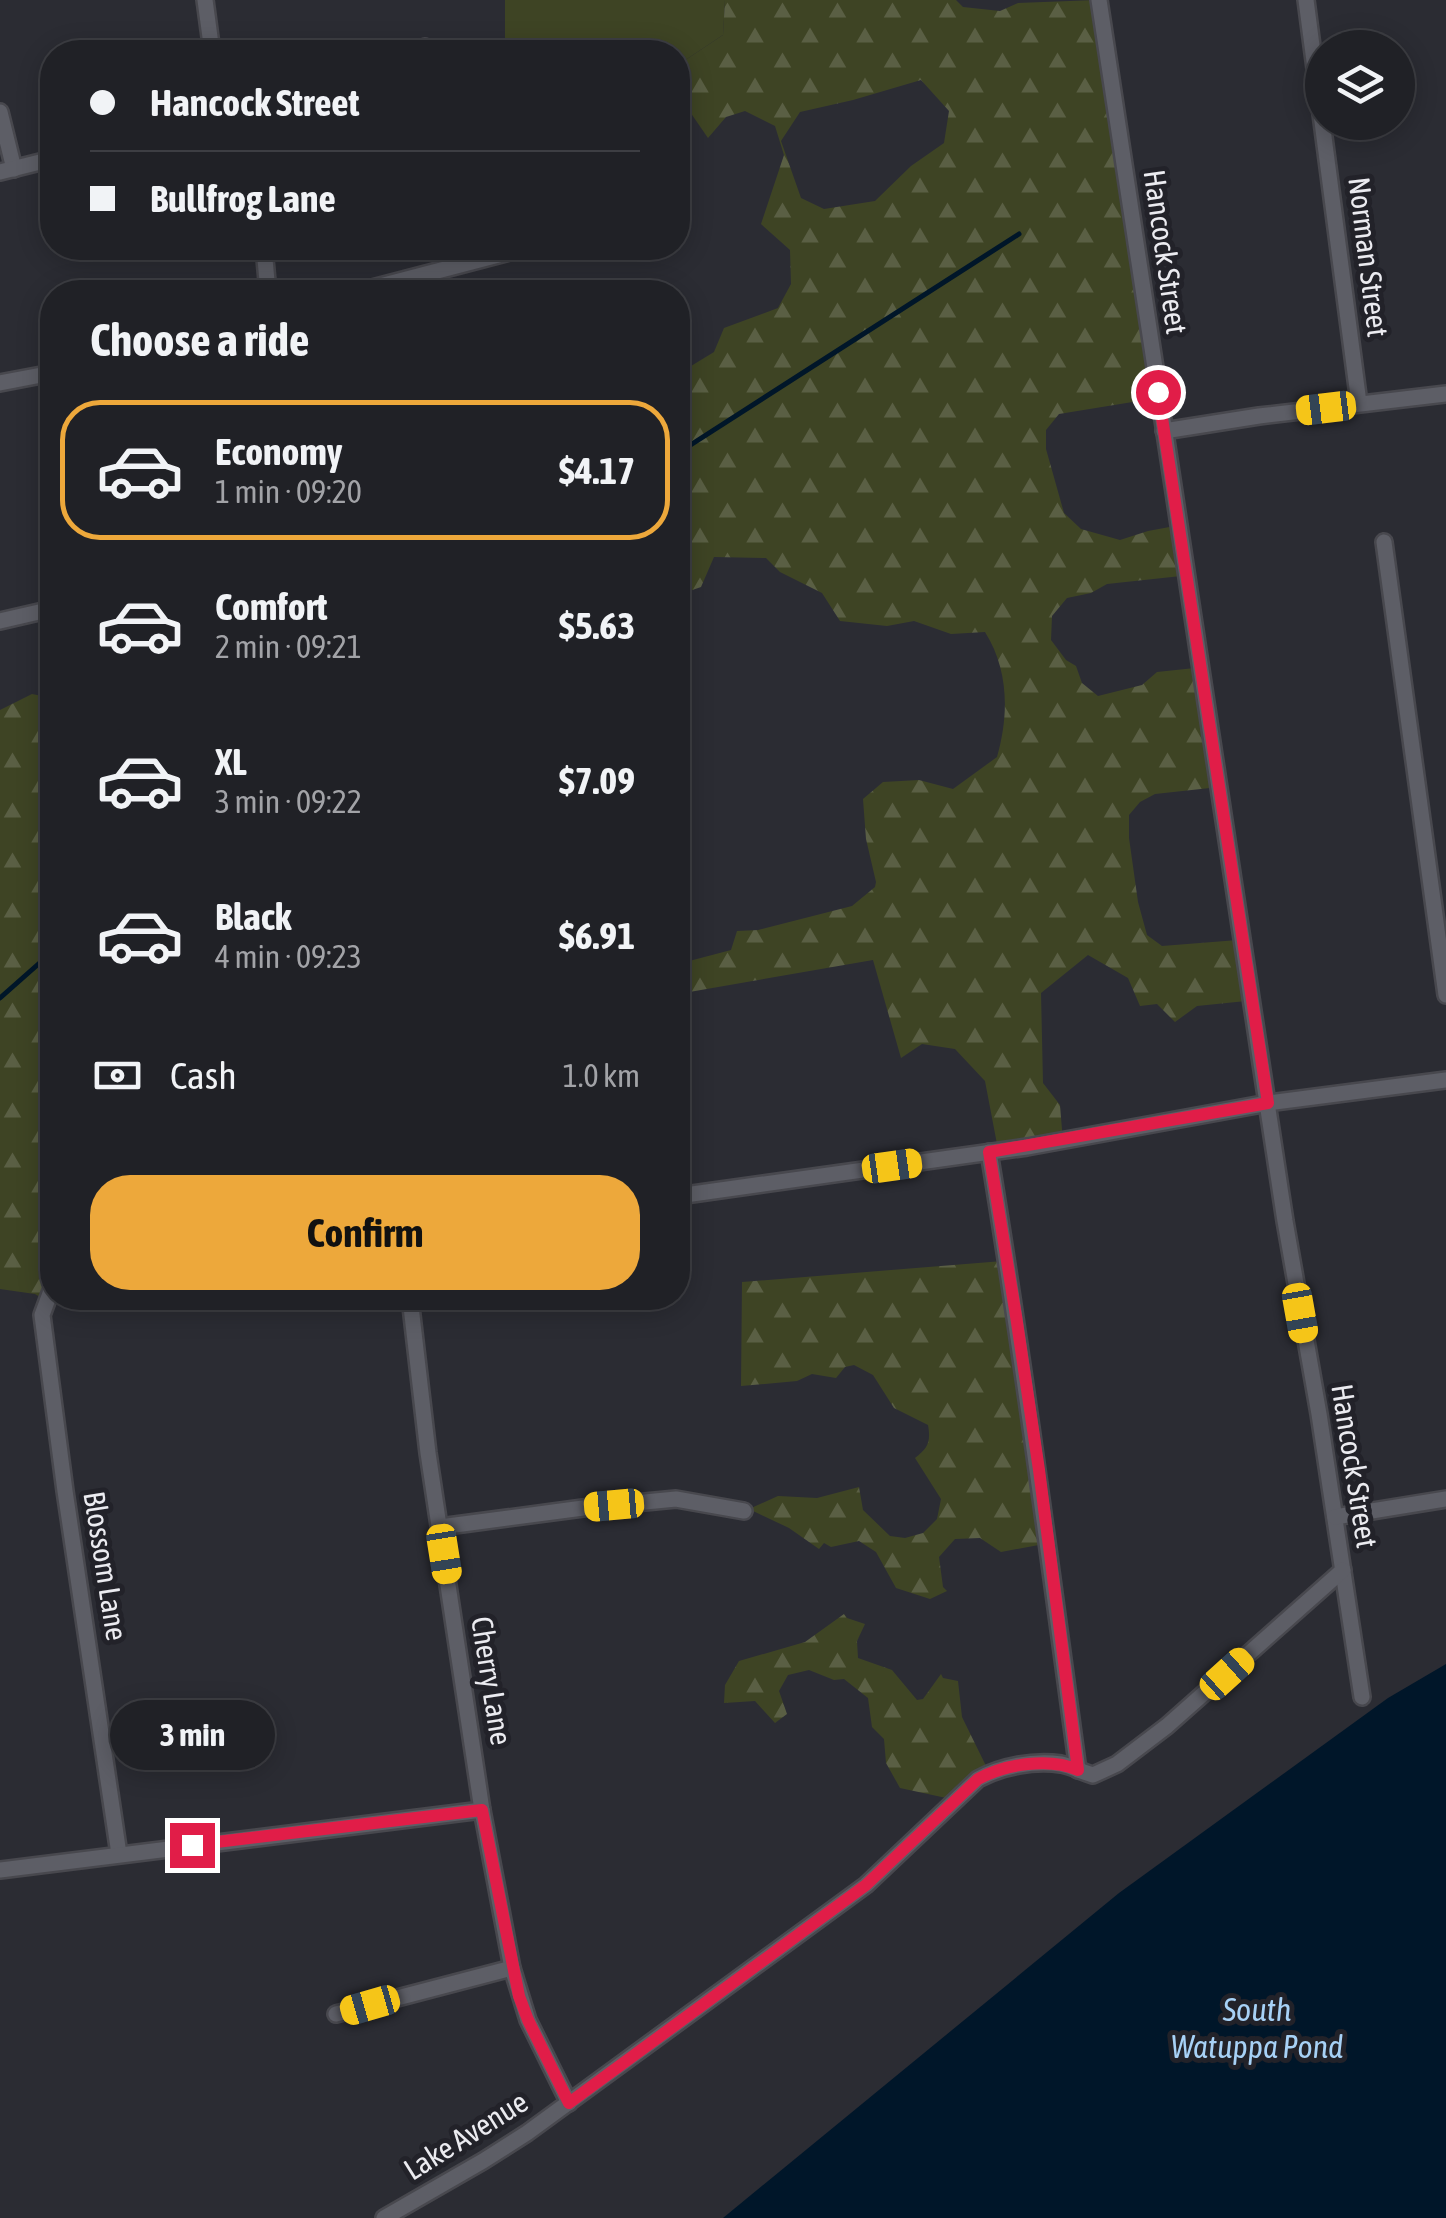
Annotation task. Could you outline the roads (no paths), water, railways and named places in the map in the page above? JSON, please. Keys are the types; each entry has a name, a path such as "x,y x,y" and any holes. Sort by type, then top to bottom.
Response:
{"street":[{"path":"205,0 210,40"},
{"name":"Hancock Street","path":"1098,0 1362,1697"},
{"name":"Norman Street","path":"1306,0 1358,403"},
{"path":"0,112 7,170 40,162"},
{"path":"403,280 479,260"},
{"path":"0,383 40,375"},
{"path":"1164,431 1446,394"},
{"path":"1384,542 1446,996"},
{"path":"0,621 40,612"},
{"path":"690,1194 989,1152 1268,1103 1446,1080"},
{"path":"989,1152 1036,1451 1078,1770"},
{"name":"Blossom Lane","path":"44,1310 68,1510 119,1854"},
{"name":"Cherry Lane","path":"411,1310 428,1453 482,1810 510,1961 528,2020 569,2103"},
{"path":"440,1527 676,1499 744,1511"},
{"path":"1335,1516 1446,1499"},
{"name":"Lake Avenue","path":"384,2218 483,2161 569,2103 866,1885 978,1779 996,1770 1022,1765 1064,1764 1097,1774 1134,1752 1343,1570"},
{"path":"0,1870 482,1810"},
{"path":"336,2014 510,1961"}],"water":[{"name":"South Watuppa Pond","path":"1446,1664 1446,2218 723,2218 1119,1893 1388,1698"}],"waterway":[{"path":"690,445 1019,234"},
{"path":"0,998 40,963"}]}
